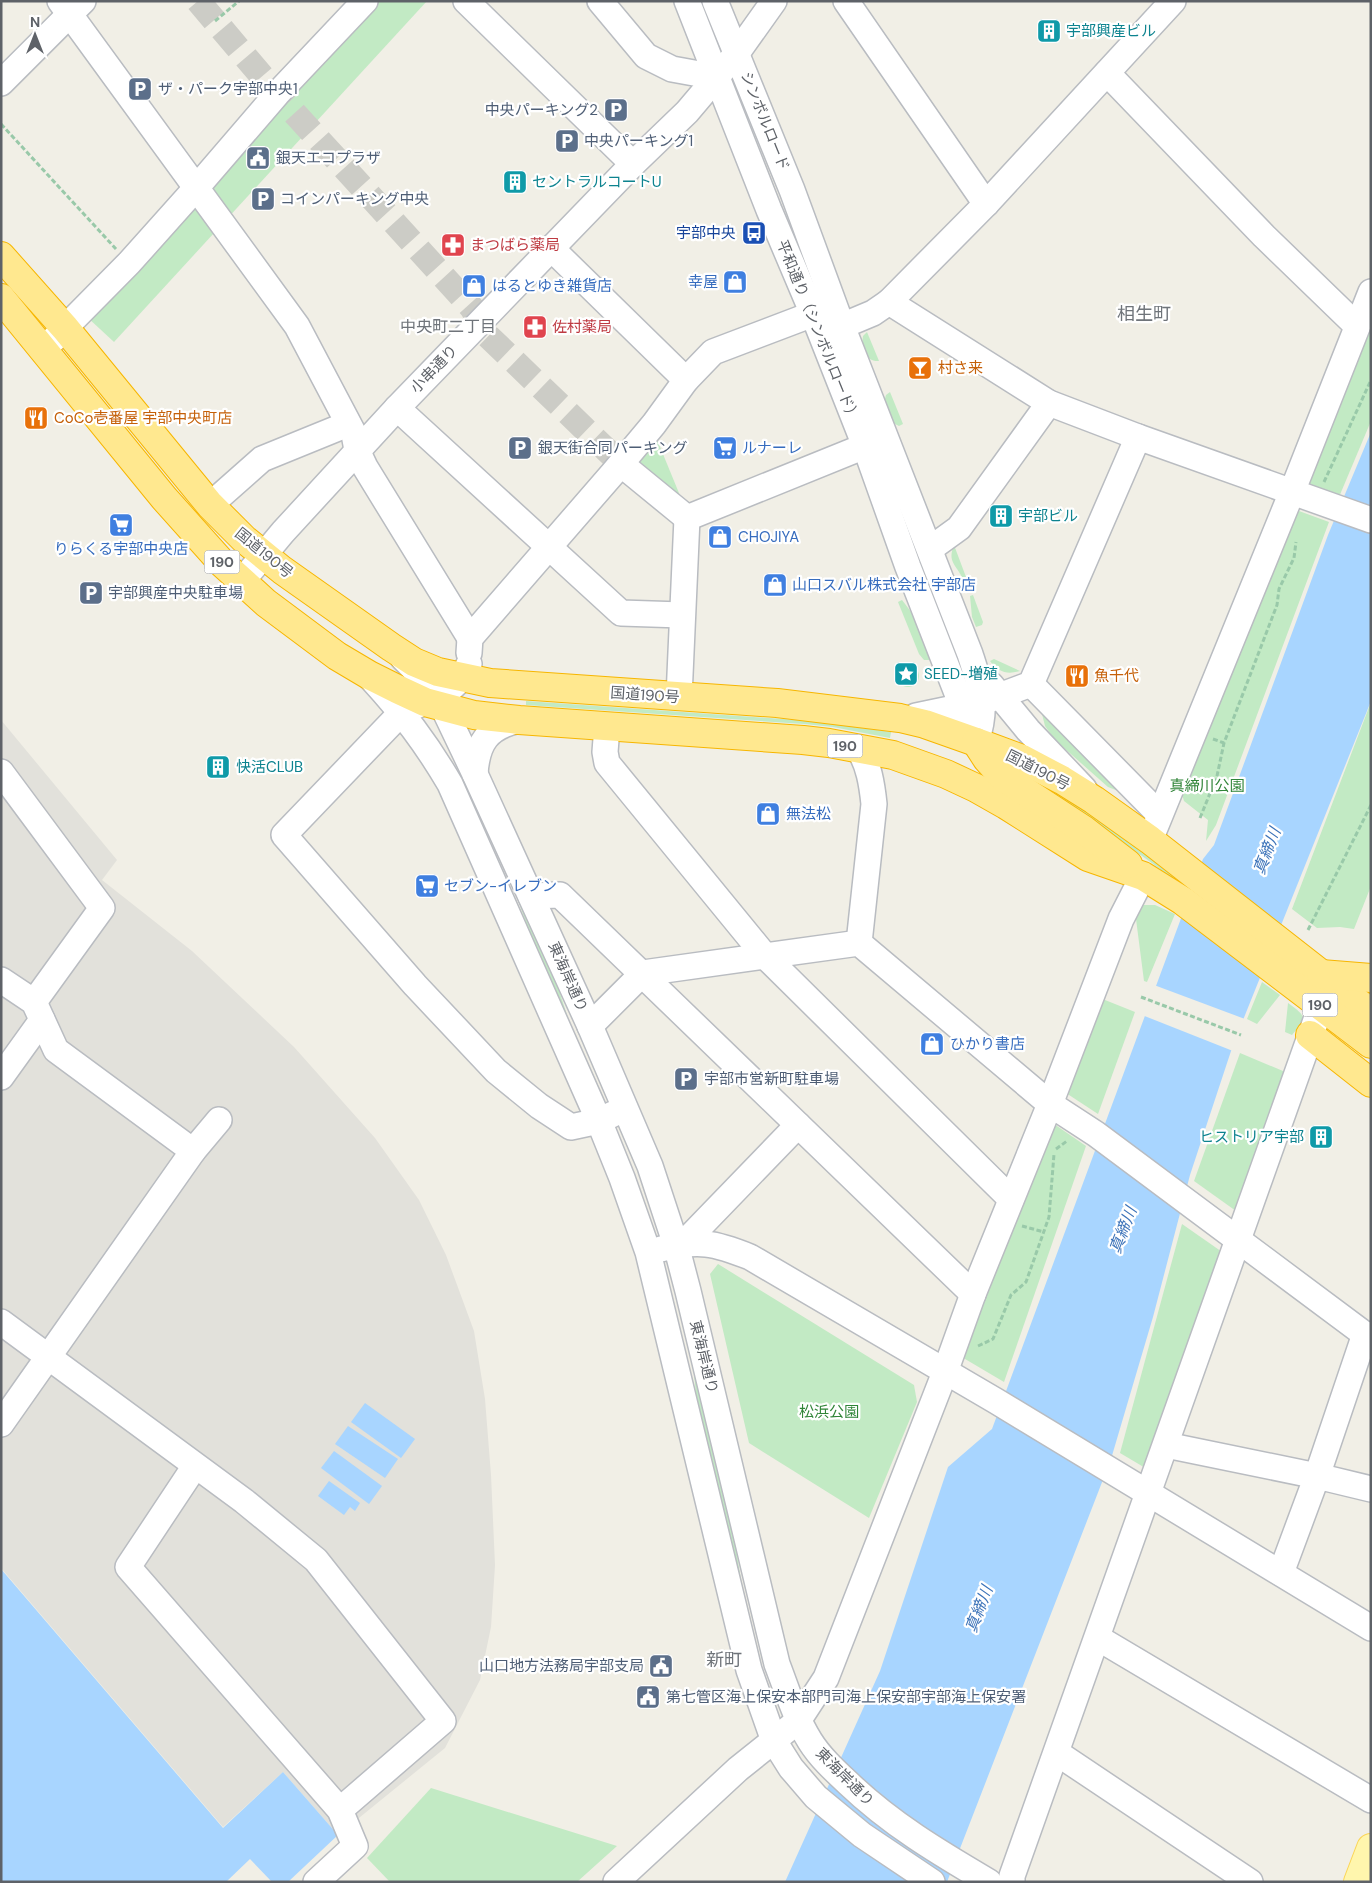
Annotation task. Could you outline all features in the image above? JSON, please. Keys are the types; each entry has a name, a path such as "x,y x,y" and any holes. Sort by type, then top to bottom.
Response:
{"highway":[{"name":"国道190号","path":"1,256 65,328 210,505 244,539 263,555 414,662 438,672 466,671 490,683 777,703 908,717 1022,759 1062,780 1094,800 1150,840 1371,1013"},
{"name":"190","path":"1,298 164,498 205,545 266,603 337,656 369,675 435,708 474,715 519,720 795,739 892,755 946,774 976,788 1088,858 1143,876 1183,901 1371,1044"},
{"path":"892,755 911,758 942,757 968,749 976,742 987,759 1003,777 1084,830 1143,876"},
{"path":"1321,974 1371,978"},
{"path":"1310,1035 1371,1083"}],"main road":[{"path":"1358,1882 1371,1848"}],"street":[{"path":"466,1 633,164"},
{"path":"600,1 646,56 672,69 716,77"},
{"name":"平和通り（シンボルロード）","path":"687,1 865,446 908,568 946,663 982,702 1028,730 1094,800"},
{"path":"715,1 737,53"},
{"path":"737,53 774,1"},
{"path":"846,1 986,204"},
{"path":"842,326 872,313 889,302 986,204 1173,1"},
{"path":"1,83 70,5 297,326 354,434 357,450 365,467 470,638"},
{"path":"44,349 129,263 354,6"},
{"name":"小串通り","path":"242,581 357,450 633,164 687,112 737,53"},
{"name":"シンボルロード","path":"737,53 792,190"},
{"path":"1107,72 1264,236 1357,326"},
{"name":"平和通り（シンボルロード）","path":"792,190 842,326 970,654 980,670 982,702 976,742"},
{"path":"551,248 686,380"},
{"path":"1150,840 1292,492 1371,292"},
{"path":"889,302 1049,403 1138,437 1371,520"},
{"path":"626,1108 599,1121 571,1127 540,1106 496,1071 415,985 284,835 435,708 466,671 470,638 621,464 654,424 686,380 713,352 813,314"},
{"path":"930,549 959,528 1049,403"},
{"path":"397,408 621,613 682,615"},
{"path":"210,505 262,459 348,424"},
{"path":"908,717 982,702 1031,684 1138,437"},
{"path":"687,518 865,446"},
{"path":"621,464 687,518"},
{"path":"679,697 687,518"},
{"path":"391,647 420,675 435,708 443,745 443,758 450,784"},
{"path":"908,717 924,713 934,706 944,692 946,663"},
{"path":"435,708 468,696 490,683"},
{"path":"1031,684 1159,814"},
{"path":"435,708 430,750 450,784"},
{"name":"東海岸通り","path":"435,708 475,774 531,896 626,1108 680,1244 777,1664 798,1720 811,1743 831,1768 874,1807 918,1838 988,1882"},
{"path":"475,774 476,758 480,746 488,735 497,727 519,720"},
{"path":"606,726 605,752 607,764 765,956 1010,1199"},
{"path":"858,748 867,765 874,804 859,943"},
{"path":"1,772 102,908 38,1011 1,1077"},
{"name":"東海岸通り","path":"450,784 599,1121 622,1178 648,1252 749,1670 774,1741 791,1768 816,1797 862,1835 932,1882"},
{"path":"616,1882 738,1769 798,1720 826,1678 1010,1199 1050,1104 1121,919 1143,876"},
{"path":"531,896 560,895 643,973 973,1294"},
{"path":"590,1026 643,973 859,943 1050,1104 1096,1134 1368,1336 1282,1573"},
{"path":"1,980 38,1011 56,1050 192,1151"},
{"path":"1012,1882 1012,1876 1321,1006"},
{"path":"1,1424 50,1357 192,1151 219,1120"},
{"path":"680,1244 798,1125"},
{"path":"648,1252 680,1244 700,1242 723,1246 750,1257 996,1401 1371,1628"},
{"path":"1,1322 244,1501 316,1560 443,1720 340,1810"},
{"path":"1166,1445 1371,1489"},
{"path":"195,1466 128,1567 340,1810 355,1846 316,1882"},
{"path":"1098,1638 1371,1800"},
{"path":"1057,1753 1250,1882"}],"path":[{"path":"215,21 238,1"},
{"path":"1,124 129,263"},
{"path":"1325,504 1371,380"},
{"path":"1200,818 1217,776 1224,743 1277,605 1279,589 1294,558 1296,538"},
{"path":"1308,930 1371,805"},
{"path":"1141,997 1241,1035"},
{"path":"955,1344 976,1347 993,1339 1011,1295 1026,1282 1049,1217 1054,1150 1070,1137"}],"shaded area":[{"path":"1,720 117,860 102,880 192,951 294,1047 375,1138 419,1200 446,1255 474,1331 485,1399 495,1565 491,1627 480,1680 445,1748 338,1835 283,1772 223,1827 1,1568"}],"green space":[{"path":"378,1 427,1 114,342 87,317"},
{"path":"1371,318 1371,421 1339,497 1307,485"},
{"path":"867,332 879,361 870,359 863,349 863,336"},
{"path":"890,392 903,424 899,426 893,423 884,402 886,395"},
{"path":"656,437 681,498 635,460"},
{"name":"真締川公園","path":"1299,511 1329,522 1216,825 1206,841 1208,820 1184,801 1181,791 1292,512"},
{"path":"954,545 966,577 963,579 953,563 951,555"},
{"path":"973,595 983,622 982,625 976,627 972,617 970,596"},
{"path":"902,600 918,621 931,660 924,660 919,654 898,602"},
{"path":"994,659 1020,671 1011,673 1000,670 990,661"},
{"path":"908,665 916,668 919,676 916,684 908,687 900,684 897,676 900,668"},
{"path":"526,701 811,721 891,732 890,738 833,727 804,724 526,705"},
{"path":"1371,702 1371,886 1354,929 1340,927 1317,928 1292,909"},
{"path":"1040,706 1126,794 1108,787 1055,740 1045,726"},
{"path":"1020,774 1059,793 1107,823 1186,885 1185,887 1113,835"},
{"path":"511,881 549,960 570,1024 605,1101 601,1103 546,978"},
{"path":"1155,905 1175,914 1147,982 1144,981 1136,919 1131,917 1139,907"},
{"path":"1262,982 1280,995 1257,1024 1247,1019"},
{"path":"1100,998 1135,1012 1098,1114 1063,1091"},
{"path":"1288,1003 1299,1011 1303,1018 1292,1035 1285,1032"},
{"path":"1240,1053 1283,1071 1285,1075 1236,1211 1194,1181"},
{"path":"1054,1124 1086,1146 1004,1382 960,1356"},
{"path":"1182,1224 1225,1254 1147,1469 1120,1453"},
{"name":"松浜公園","path":"718,1264 914,1385 917,1402 869,1518 749,1443 710,1274"},
{"path":"680,1308 725,1481 742,1586 759,1664 699,1423 693,1365"},
{"path":"431,1788 617,1846 577,1882 390,1882 367,1858"}],"water":[{"name":"真締川","path":"1371,432 1371,701 1233,1045 1190,1175 1153,1317 1111,1459 947,1882 785,1882 880,1671 948,1467 992,1429 1203,859 1214,845 1328,535"},
{"path":"365,1403 415,1439 401,1458 351,1422"},
{"path":"348,1426 398,1459 385,1478 335,1444"},
{"path":"334,1451 382,1486 369,1504 321,1468"},
{"path":"329,1481 360,1503 355,1511 350,1507 344,1515 318,1496"},
{"path":"1,1569 223,1828 283,1772 338,1835 288,1882 272,1882 250,1859 226,1882 1,1882"}],"pier":[{"path":"1154,985 1245,1019 1233,1051 1142,1015"}],"tunnel":[{"path":"198,1 277,94 472,308 488,336 621,464"}],"place":[{"name":"宇部興産ビル","path":"1049,31"},
{"name":"ザ・パーク宇部中央1","path":"140,89"},
{"name":"中央パーキング2","path":"616,110"},
{"name":"中央パーキング1","path":"567,141"},
{"name":"銀天エコプラザ","path":"258,158"},
{"name":"セントラルコートU","path":"515,182"},
{"name":"コインパーキング中央","path":"263,199"},
{"name":"宇部中央","path":"754,233"},
{"name":"まつばら薬局","path":"453,245"},
{"name":"幸屋","path":"735,282"},
{"name":"はるとゆき雑貨店","path":"474,286"},
{"name":"佐村薬局","path":"535,327"},
{"name":"村さ来","path":"920,368"},
{"name":"CoCo壱番屋 宇部中央町店","path":"36,418"},
{"name":"銀天街合同パーキング","path":"520,448"},
{"name":"ルナーレ","path":"725,448"},
{"name":"宇部ビル","path":"1001,516"},
{"name":"りらくる宇部中央店","path":"121,525"},
{"name":"CHOJIYA","path":"720,537"},
{"name":"山口スバル株式会社 宇部店","path":"775,585"},
{"name":"宇部興産中央駐車場","path":"91,593"},
{"name":"SEED-増殖","path":"906,674"},
{"name":"魚千代","path":"1077,676"},
{"name":"快活CLUB","path":"218,767"},
{"name":"無法松","path":"768,814"},
{"name":"セブン-イレブン","path":"427,886"},
{"name":"ひかり書店","path":"932,1044"},
{"name":"宇部市営新町駐車場","path":"686,1079"},
{"name":"ヒストリア宇部","path":"1321,1137"},
{"name":"山口地方法務局宇部支局","path":"661,1666"},
{"name":"第七管区海上保安本部門司海上保安部宇部海上保安署","path":"648,1697"}],"district":[{"name":"相生町","path":"1144,314"},
{"name":"中央町二丁目","path":"448,326"},
{"name":"新町","path":"724,1660"}]}
